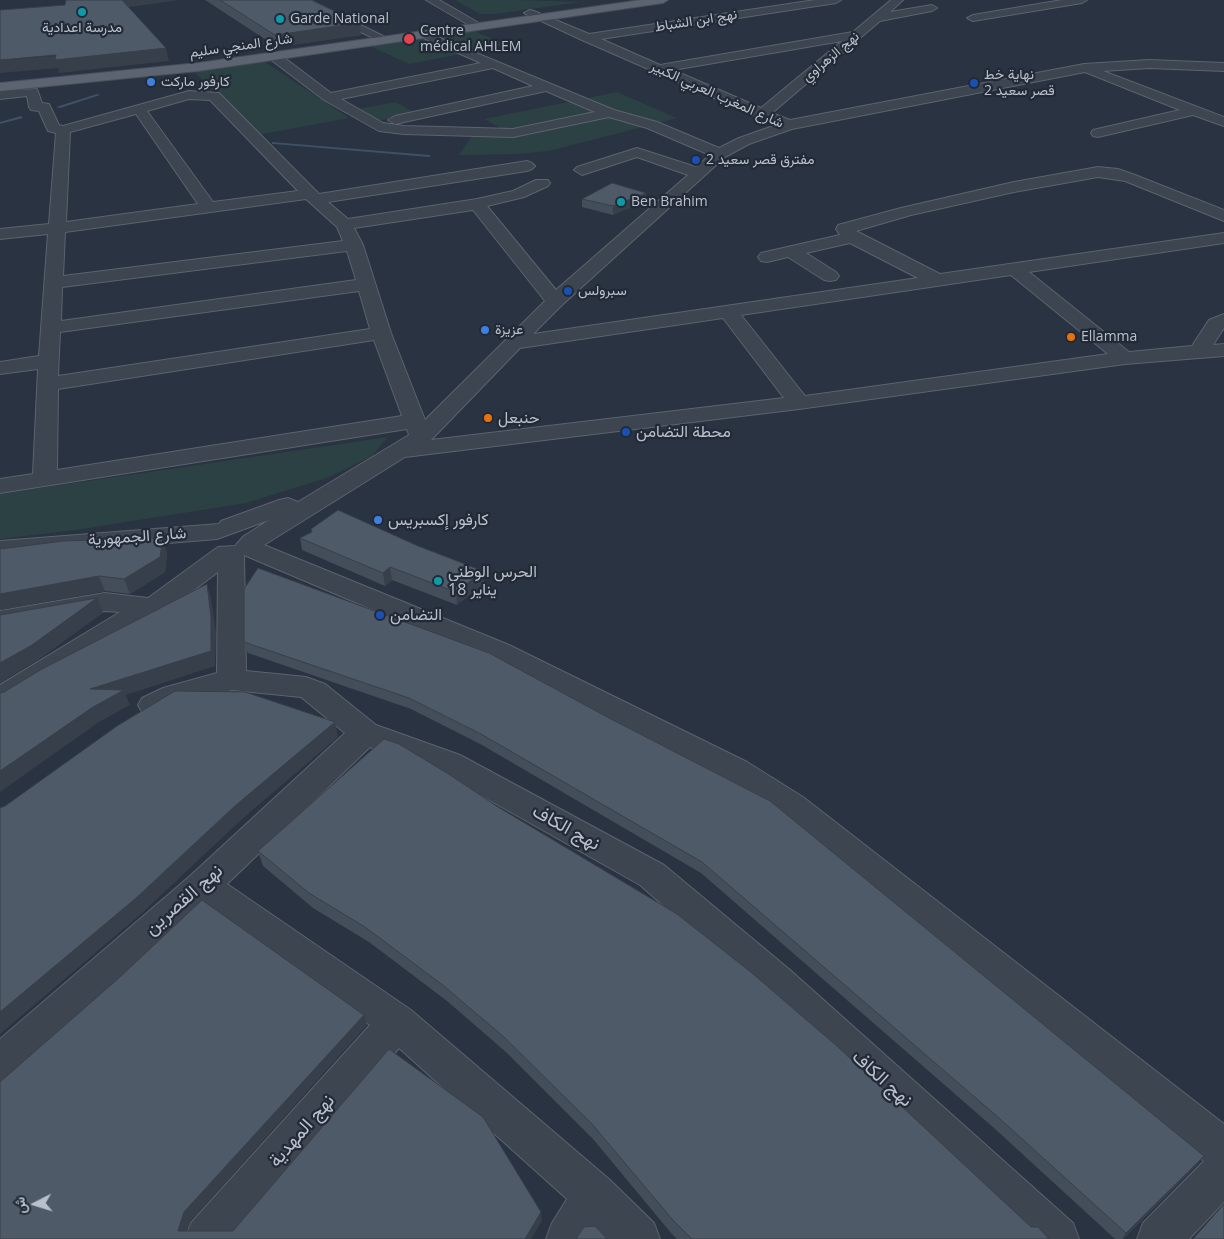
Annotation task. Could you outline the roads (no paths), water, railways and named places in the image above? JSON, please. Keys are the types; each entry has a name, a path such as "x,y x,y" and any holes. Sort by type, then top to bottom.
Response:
{"main road":[{"name":"شارع المنجي سليم","path":"0,87 198,67 423,34 618,0"},
{"name":"شارع المنجي سليم","path":"535,15 598,10 663,0"},
{"path":"485,23 540,25 567,30 575,18 598,10"},
{"name":"شارع المنجي سليم","path":"0,81 186,63 485,23"}],"street":[{"path":"301,0 377,36"},
{"path":"431,0 485,23"},
{"path":"445,0 485,23"},
{"name":"نهج ابن الشباط","path":"586,38 836,0"},
{"name":"نهج الزهراوي","path":"763,113 898,0"},
{"path":"878,18 932,8 909,0"},
{"path":"973,18 1082,0"},
{"name":"شارع المغرب العربي الكبير","path":"535,15 789,125"},
{"path":"423,34 609,113 652,125 720,154"},
{"path":"658,69 855,35"},
{"path":"274,56 329,97 374,124 404,130 513,134 609,113"},
{"path":"329,97 495,64"},
{"path":"789,125 1084,68 1149,64 1224,67"},
{"path":"1084,68 1224,122"},
{"path":"374,124 545,87"},
{"path":"0,95 32,92 36,107 44,107 53,128 63,130 193,94 214,96 344,225 354,245 381,333 418,429 0,486"},
{"path":"139,109 209,208"},
{"path":"1098,133 1191,110"},
{"name":"شارع المغرب العربي الكبير","path":"0,699 142,610 229,544 344,485 403,450 418,429 514,342 555,301 720,154 744,141 789,125"},
{"path":"45,479 52,282 58,228 63,130"},
{"path":"582,170 637,152 698,173"},
{"path":"0,234 313,196 527,166"},
{"path":"937,280 852,237 846,231 847,227 1014,187 1098,172 1118,174 1130,178 1224,216"},
{"path":"344,225 477,204 518,194 542,183"},
{"path":"477,204 555,301"},
{"path":"767,257 852,237"},
{"path":"514,342 1224,238"},
{"path":"52,282 354,245"},
{"path":"790,251 830,276"},
{"path":"1013,268 1124,358"},
{"path":"50,328 366,284"},
{"path":"727,310 799,404"},
{"path":"1199,352 1216,324 1224,320"},
{"path":"47,384 381,333"},
{"path":"403,450 799,404 1124,358 1224,350"},
{"path":"0,368 49,361"},
{"path":"232,680 229,544 499,652 736,770 791,806 1224,1150"},
{"name":"شارع الجمهورية","path":"0,549 27,545 229,544"},
{"path":"0,620 105,602 142,610"},
{"name":"نهج الكاف","path":"126,722 174,695 232,680 306,687 315,691 365,733 449,763 652,875 777,982 1056,1239"},
{"name":"نهج القصرين","path":"0,1064 202,886 365,733"},
{"path":"202,886 397,1022 594,1195 638,1239"},
{"name":"نهج المهدية","path":"207,1239 397,1022"},
{"path":"1159,1239 1224,1171"},
{"path":"568,1239 594,1195"}],"waterway":[{"path":"58,107 98,95"},
{"path":"0,123 21,117"},
{"path":"274,143 429,156"}],"place":[{"name":"مدرسة اعدادية","path":"82,12"},
{"name":"Garde National","path":"280,19"},
{"name":"Centre médical AHLEM","path":"409,39"},
{"name":"كارفور ماركت","path":"151,82"},
{"name":"نهاية خط قصر سعيد 2","path":"974,83"},
{"name":"مفترق قصر سعيد 2","path":"696,160"},
{"name":"Ben Brahim","path":"621,202"},
{"name":"سبرولس","path":"568,291"},
{"name":"عزيزة","path":"485,330"},
{"name":"Ellamma","path":"1071,337"},
{"name":"حنبعل","path":"488,418"},
{"name":"محطة التضامن","path":"626,432"},
{"name":"كارفور إكسبريس","path":"378,520"},
{"name":"الحرس الوطني 18 يناير","path":"438,581"},
{"name":"التضامن","path":"380,615"}]}
